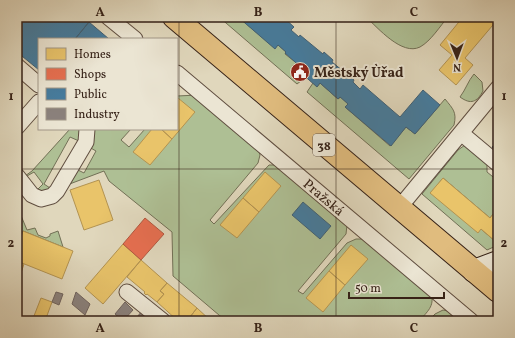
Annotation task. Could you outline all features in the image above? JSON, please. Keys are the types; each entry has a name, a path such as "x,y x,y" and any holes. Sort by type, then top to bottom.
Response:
{"main road":[{"name":"38","path":"174,17 398,208 488,266 498,291"}],"street":[{"path":"111,18 134,38"},
{"path":"17,66 38,84"},
{"name":"Pražská","path":"178,74 471,321"},
{"path":"398,208 498,88"},
{"path":"17,127 38,103"},
{"path":"17,176 32,195 41,199 52,196 57,192 86,142 87,130"},
{"path":"461,133 498,164"},
{"path":"127,292 163,321"}],"green space":[{"path":"219,17 238,17 275,48 278,45 286,52 285,54 304,69 301,73 306,77 297,84"},
{"path":"366,17 448,17 428,41 420,47 413,49 406,48 391,40"},
{"path":"474,74 482,82 483,91 476,100 471,102 460,97"},
{"path":"313,83 317,87 320,83 338,99 341,97 348,104 345,107 390,146 406,127 415,134 445,99 454,111 454,125 409,179 307,92"},
{"path":"198,95 257,146 260,155 258,163 210,220 214,224 269,165 274,165 344,220 347,225 346,234 298,291 303,294 347,243 356,239 362,239 431,294 431,305 419,321 226,321 173,276 172,232 109,181 104,171 67,185 76,169 84,173 96,151 89,147 91,130 130,130 121,140 129,147 144,130 178,130 178,96"},
{"path":"69,130 84,130 79,141 70,137 44,184 50,188 50,190 43,193 37,190 43,184 34,172 25,176 32,171"},
{"path":"465,145 487,163 487,172 498,181 498,208 490,218 443,178 431,193 495,241 498,237 498,245 487,250 422,194 458,150"},
{"path":"17,206 27,230 35,228 38,235 46,238 50,236 50,234 58,231 63,247 23,231 17,248"},
{"path":"443,310 448,311 463,321 428,321 435,314"}],"building: Homes":[{"path":"463,17 498,17 498,19 465,58 473,65 456,85 439,70 452,55 440,45"},
{"path":"178,98 195,112 172,139 162,130 178,130"},
{"path":"151,130 162,130 172,139 150,165 133,152"},
{"path":"265,172 281,186 259,212 243,198"},
{"path":"443,178 490,218 498,208 498,237 495,241 481,229 478,233 430,193"},
{"path":"99,180 113,220 84,230 70,190"},
{"path":"243,198 259,212 237,238 220,225"},
{"path":"23,231 73,251 62,279 17,261 17,248"},
{"path":"123,244 141,260 103,304 85,288"},
{"path":"351,245 368,259 345,285 329,271"},
{"path":"141,260 167,283 160,291 164,294 157,302 147,294 146,295 144,293 145,292 127,277"},
{"path":"17,261 24,264 18,282 17,282"},
{"path":"329,271 345,285 323,312 306,298"},
{"path":"167,283 197,308 190,317 193,320 192,321 178,321 157,302 164,294 160,291"},
{"path":"41,298 52,302 45,321 32,321"},
{"path":"197,308 211,321 192,321 193,320 190,317"}],"building: Shops":[{"path":"145,218 164,234 141,260 123,244"}],"building: Public":[{"path":"17,17 83,17 89,22 76,38 38,38 38,69 17,52"},
{"path":"238,17 283,17 294,27 291,30 299,37 300,35 323,54 324,52 333,60 332,62 354,80 353,82 360,89 363,85 400,117 423,90 440,105 415,134 406,127 391,146 345,107 348,104 340,97 338,99 320,83 317,87 300,72 303,69 285,53 286,52 278,45 275,49"},
{"path":"89,22 108,38 76,38"},
{"path":"498,138 498,152 492,147"},
{"path":"303,202 331,226 320,239 292,215"}],"building: Industry":[{"path":"56,292 63,294 59,305 52,302"},
{"path":"76,292 90,304 85,315 72,304"},
{"path":"125,302 133,310 123,321 115,314"},
{"path":"142,311 151,319 149,321 143,321 137,317"}],"place":[{"name":"Městský Ùřad","path":"300,72"}]}
